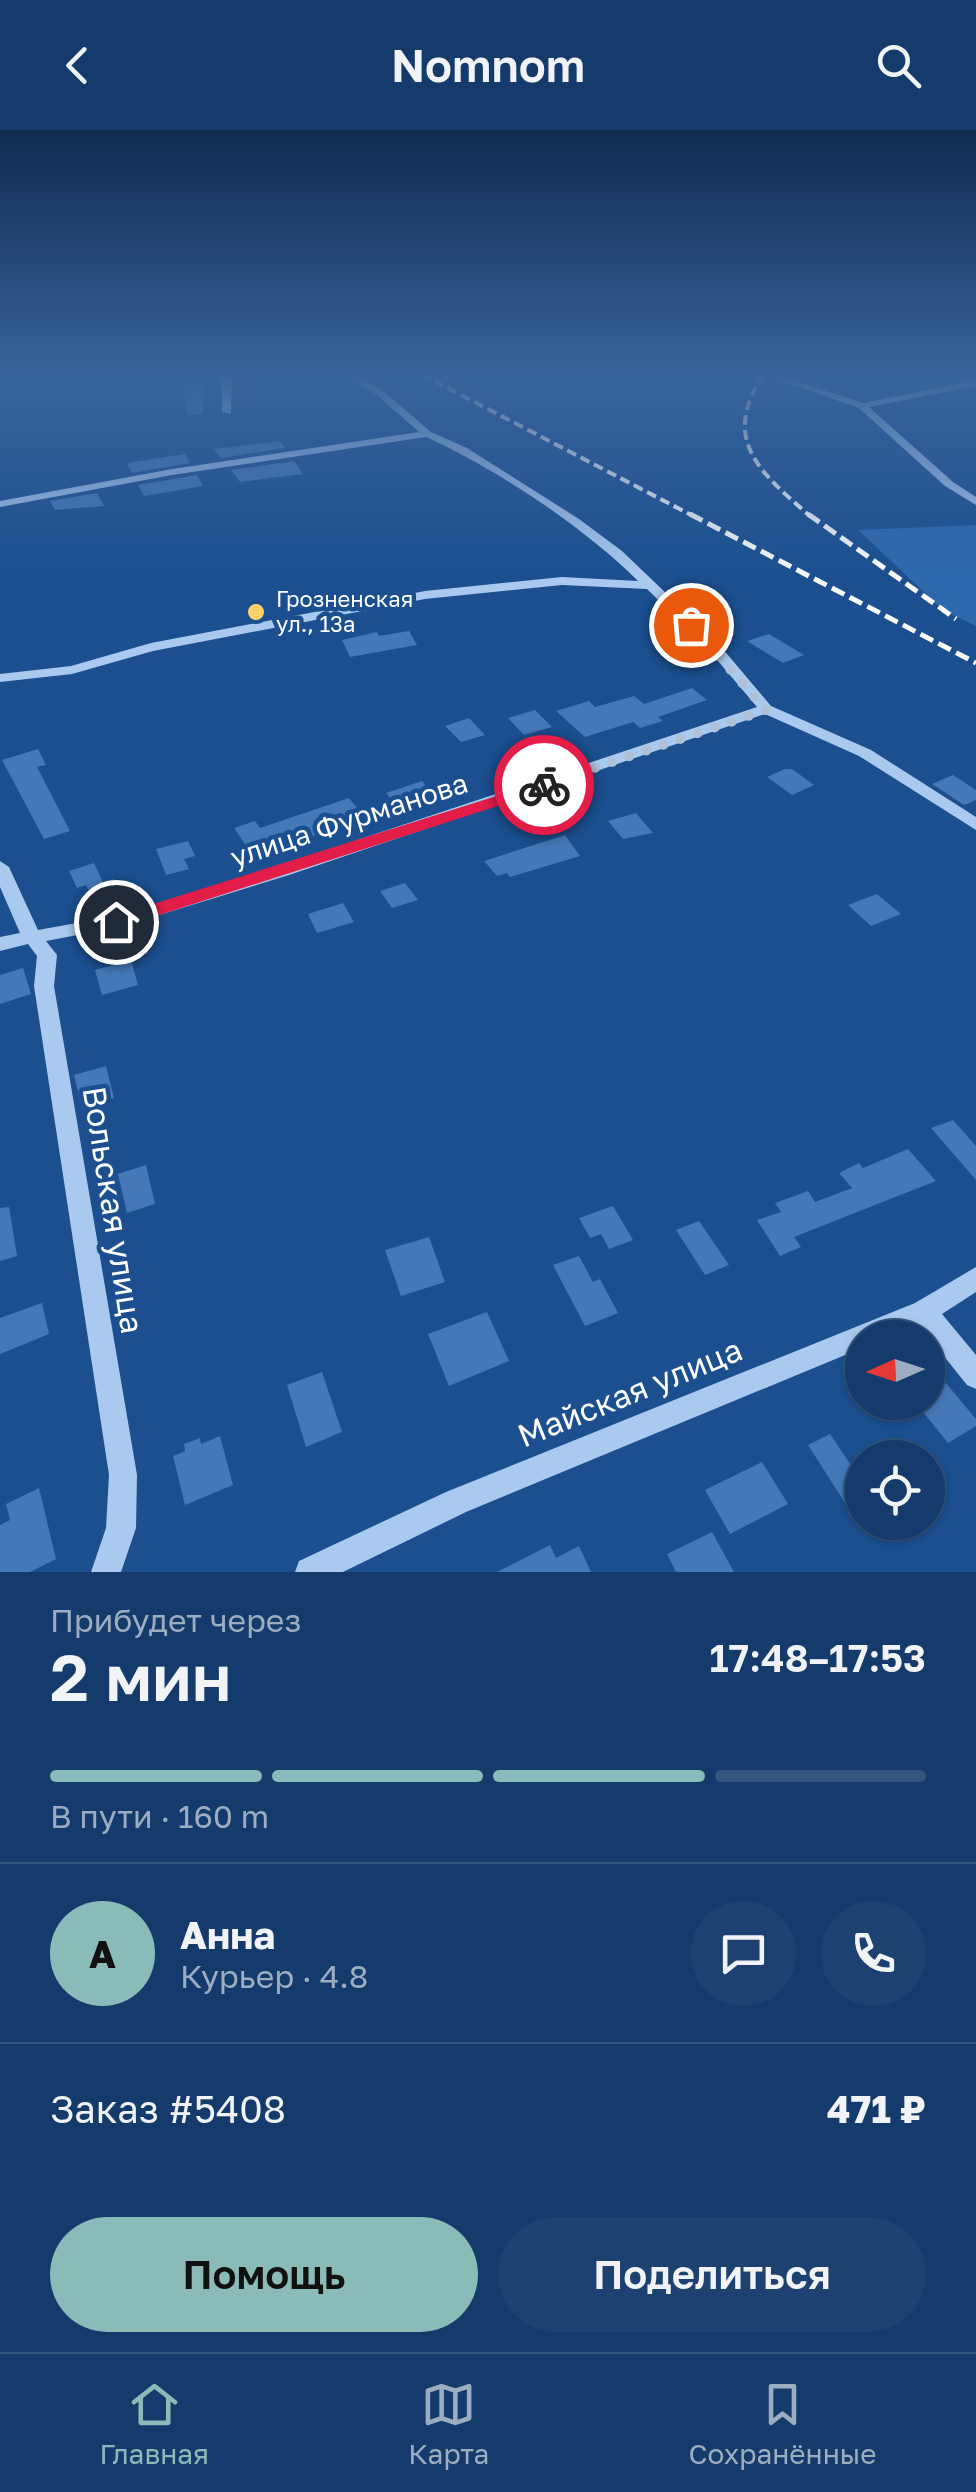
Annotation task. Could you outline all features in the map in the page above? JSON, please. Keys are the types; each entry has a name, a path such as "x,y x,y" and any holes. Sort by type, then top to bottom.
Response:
{"street":[{"path":"0,504 172,472 377,441"},
{"path":"443,441 576,522 618,554 712,645 766,710 865,753 976,825"},
{"path":"901,441 949,484 976,502"},
{"path":"0,678 72,670 151,647 425,595 562,581 649,585"},
{"name":"улица Фурманова","path":"0,944 31,935 116,922 461,814 766,710"},
{"name":"Вольская улица","path":"0,867 31,935 47,955 44,986 123,1475 121,1528 106,1572"},
{"name":"Майская улица","path":"310,1572 456,1502 924,1311 976,1278"},
{"path":"924,1311 976,1376"}],"shaded area":[{"path":"976,525 976,626 944,611 858,530"}],"building":[{"path":"278,441 285,448 221,458 214,449"},
{"path":"185,454 190,463 132,473 127,463"},
{"path":"294,461 303,474 240,482 231,470"},
{"path":"197,475 203,486 144,496 138,485"},
{"path":"97,493 104,506 55,510 50,501"},
{"path":"409,631 417,645 350,657 342,640 377,632 379,636"},
{"path":"769,634 804,655 783,663 747,641"},
{"path":"692,688 707,700 658,717 663,721 640,728 633,722 585,737 556,711 589,701 595,707 634,696 644,704"},
{"path":"535,710 552,727 524,735 508,718"},
{"path":"469,718 485,735 461,742 445,726"},
{"path":"38,749 46,765 37,767 70,831 44,839 2,760"},
{"path":"792,769 814,785 792,795 767,777"},
{"path":"953,775 976,790 976,800 964,805 932,784"},
{"path":"422,781 436,797 398,807 386,793"},
{"path":"349,798 366,819 253,856 234,828 255,821 260,828"},
{"path":"636,813 653,833 623,839 608,821"},
{"path":"565,835 580,856 510,877 507,873 497,876 484,861"},
{"path":"188,841 195,856 184,859 189,869 166,875 156,849"},
{"path":"94,863 103,882 114,879 123,896 96,905 86,885 77,888 69,871"},
{"path":"405,883 418,900 392,908 380,891"},
{"path":"877,894 901,914 871,926 848,905"},
{"path":"343,903 354,922 317,933 308,914"},
{"path":"131,960 138,985 102,995 95,970"},
{"path":"23,968 31,994 0,1004 0,975"},
{"path":"106,1066 114,1098 82,1108 74,1075"},
{"path":"953,1120 976,1146 976,1180 931,1128"},
{"path":"908,1149 936,1181 794,1237 801,1247 780,1256 757,1220 781,1212 775,1203 808,1191 815,1202 852,1188 839,1173 859,1163 863,1168"},
{"path":"146,1165 155,1204 127,1213 118,1174"},
{"path":"613,1206 633,1240 609,1249 601,1234 590,1238 579,1218"},
{"path":"9,1207 17,1256 0,1261 0,1208"},
{"path":"699,1221 729,1265 705,1275 676,1230"},
{"path":"429,1237 445,1282 401,1296 385,1250"},
{"path":"579,1256 593,1282 600,1279 618,1313 585,1326 553,1265"},
{"path":"42,1303 49,1334 0,1354 0,1318"},
{"path":"487,1312 509,1361 449,1386 428,1334"},
{"path":"322,1372 342,1432 306,1447 287,1385"},
{"path":"945,1382 976,1419 976,1426 948,1443 929,1420 945,1420"},
{"path":"830,1434 845,1456 845,1503 808,1445"},
{"path":"220,1436 233,1485 185,1505 173,1456 185,1451 184,1444 200,1438 201,1444"},
{"path":"762,1462 788,1504 730,1534 705,1490"},
{"path":"39,1488 56,1559 30,1572 0,1572 0,1525 10,1520 6,1504"},
{"path":"712,1532 734,1572 676,1572 667,1554"},
{"path":"550,1545 556,1558 579,1546 591,1572 497,1572"}],"railway":[{"path":"550,441 695,517"},
{"path":"748,441 762,470 811,517"},
{"path":"690,514 976,663"},
{"path":"808,514 956,619"}],"way so far":[{"path":"544,785 766,710 691,625"}],"place":[{"name":"Грозненская ул., 13а","path":"256,612"}],"route":[{"path":"116,922 544,785"}]}
